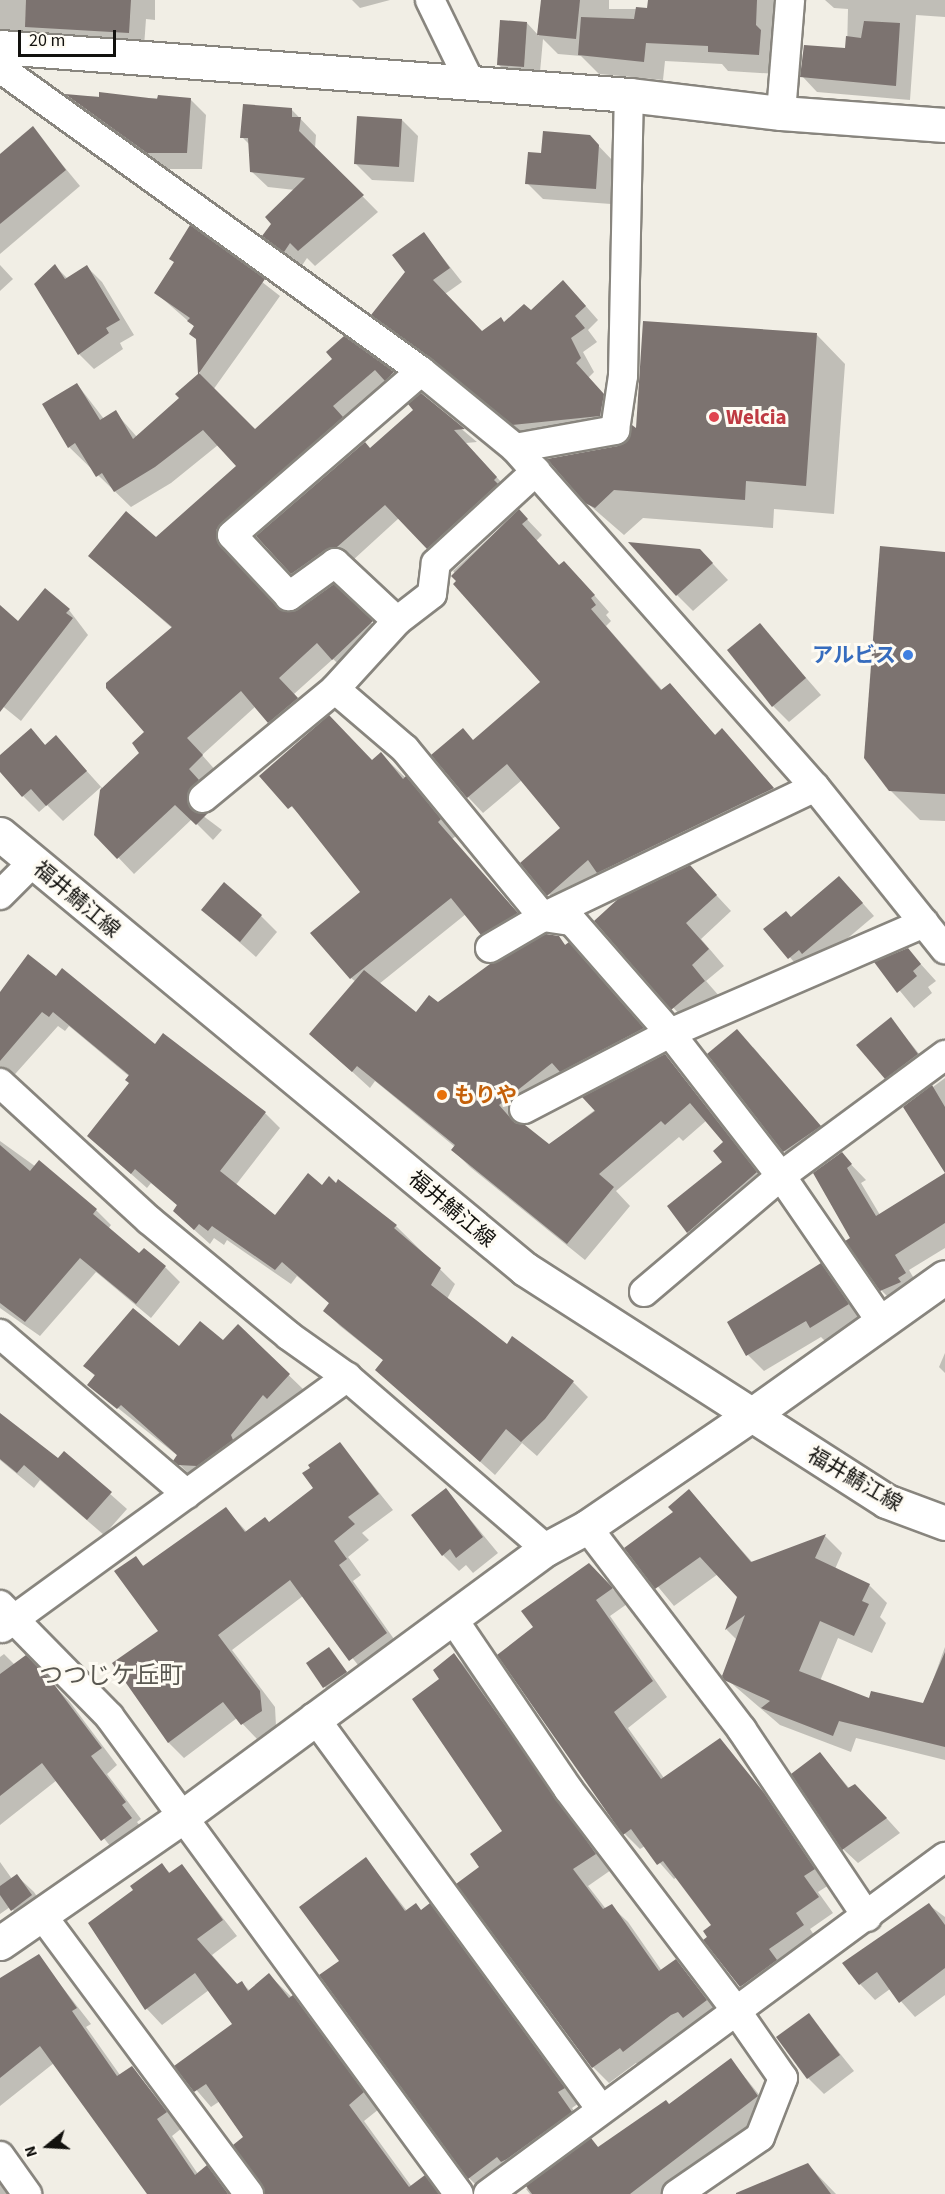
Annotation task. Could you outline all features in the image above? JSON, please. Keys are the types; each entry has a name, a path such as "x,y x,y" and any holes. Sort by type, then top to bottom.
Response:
{"street":[{"path":"430,0 470,82"},
{"path":"781,113 790,0"},
{"path":"0,47 629,95 781,113 945,125"},
{"path":"0,68 421,371 514,448 815,787 938,939 670,1033 524,1109"},
{"path":"514,448 615,430 623,376 629,95"},
{"path":"397,621 335,563 289,596 232,535 421,371"},
{"path":"203,798 334,689 397,621 432,594 436,562 536,471"},
{"path":"334,689 405,749 543,917 572,921 670,1033 781,1176 882,1323"},
{"path":"490,948 543,917 815,787"},
{"name":"福井鯖江線","path":"0,834 525,1269 750,1416 886,1501 945,1523"},
{"path":"0,895 33,862"},
{"path":"644,1292 781,1176 945,1054"},
{"path":"0,1083 149,1220 289,1336 347,1377 546,1549"},
{"path":"0,1943 182,1817 546,1549 587,1527 750,1416 945,1277"},
{"path":"0,1334 187,1494"},
{"path":"347,1377 187,1494 5,1618 109,1716 459,2194"},
{"path":"587,1527 742,1730 867,1917"},
{"path":"453,1619 568,1789 735,2009 783,2078 760,2137 677,2194"},
{"path":"315,1717 600,2109"},
{"path":"488,2194 735,2009 867,1917 945,1857"},
{"path":"41,1914 249,2194"},
{"path":"0,2156 27,2194"}],"building":[{"path":"26,0 131,0 129,33 25,27"},
{"path":"541,0 580,0 576,39 537,35"},
{"path":"648,0 757,0 756,25 761,30 759,55 708,52 708,46 646,43 644,62 578,55 581,17 634,19 636,7 647,8"},
{"path":"500,20 527,22 524,67 497,65"},
{"path":"864,21 900,23 896,86 800,77 804,45 845,48 846,36 861,38"},
{"path":"99,92 157,99 158,95 191,98 187,153 147,153 65,94 99,97"},
{"path":"243,104 292,108 292,117 301,117 299,131 364,195 298,251 290,243 284,252 262,236 271,224 265,217 305,178 250,172 248,138 240,138"},
{"path":"357,116 402,119 399,167 354,164"},
{"path":"33,126 66,170 0,224 0,154"},
{"path":"543,131 590,135 599,145 596,189 525,184 528,152 541,153"},
{"path":"190,225 265,279 199,373 255,429 332,359 326,352 344,336 394,372 385,381 375,370 333,406 343,417 216,530 220,546 283,611 299,609 334,584 373,621 332,660 317,643 279,678 298,698 268,723 241,691 187,738 203,755 189,769 199,780 188,792 187,801 197,813 208,813 196,825 175,805 117,859 94,835 100,790 139,753 132,743 144,732 106,688 106,683 172,627 88,556 126,511 156,537 236,466 203,430 155,467 114,492 102,473 96,477 75,443 68,448 42,404 77,383 100,420 116,410 133,439 179,398 175,394 198,374 196,339 189,334 194,326 187,321 190,318 154,293 174,262 169,259"},
{"path":"424,232 450,268 433,280 482,331 501,317 504,322 524,304 531,310 563,280 586,306 575,316 585,328 571,338 581,358 576,363 604,394 600,416 512,425 371,315 405,272 392,255"},
{"path":"55,264 65,279 87,265 120,320 106,328 109,333 78,355 34,284"},
{"path":"643,321 817,333 806,486 746,481 745,500 614,490 595,508 585,503 547,459 618,446 627,441 632,425 636,428"},
{"path":"421,393 465,429 454,430 497,477 494,480 498,484 427,549 385,505 337,547 325,550 291,574 256,536 365,442 370,448 413,410 408,404"},
{"path":"519,509 528,519 522,524 559,565 564,561 595,595 591,598 596,605 591,609 661,690 670,683 715,735 722,728 774,788 597,873 588,860 547,896 520,863 560,828 507,764 467,798 431,755 463,728 473,740 540,682 453,584 456,581 451,576"},
{"path":"628,542 700,549 713,563 676,596"},
{"name":"アルビス","path":"880,546 945,552 945,794 889,791 864,758"},
{"path":"45,588 70,609 66,613 73,618 0,712 0,605 18,621"},
{"path":"760,623 806,678 772,707 727,650"},
{"path":"329,715 372,760 381,752 403,779 406,776 441,819 438,822 518,913 481,935 451,898 350,979 310,933 360,892 292,806 288,809 259,776"},
{"path":"31,728 45,745 56,735 87,771 46,806 31,789 22,797 0,772 0,755"},
{"path":"690,865 717,895 686,923 709,949 692,965 705,981 671,1010 594,921 618,899"},
{"path":"839,876 863,903 802,954 799,950 788,959 763,929 786,911 791,917"},
{"path":"224,882 262,915 240,942 201,910"},
{"path":"546,934 559,936 565,945 569,942 644,1028 560,1072 552,1063 499,1105 515,1123 525,1125 549,1144 595,1111 582,1097 665,1054 757,1172 687,1233 667,1206 722,1162 713,1151 723,1142 690,1103 665,1125 661,1121 599,1174 614,1187 567,1244 451,1150 455,1145 357,1066 352,1072 309,1034 364,970 416,1012 429,995 438,1002 490,964"},
{"path":"908,948 921,964 913,971 917,976 897,993 874,962"},
{"path":"28,954 56,976 62,968 155,1044 163,1033 266,1112 220,1171 275,1215 308,1173 322,1185 329,1176 336,1183 338,1179 397,1225 394,1228 441,1268 431,1285 507,1344 512,1336 574,1381 545,1419 521,1442 506,1429 480,1462 375,1370 383,1360 323,1311 329,1303 282,1262 275,1270 212,1226 208,1231 199,1224 194,1230 173,1211 177,1205 135,1169 131,1174 87,1136 129,1083 125,1080 129,1075 53,1012 49,1017 42,1012 0,1061 0,992"},
{"path":"891,1017 918,1054 885,1079 856,1045"},
{"path":"737,1029 821,1126 783,1152 707,1054"},
{"path":"932,1085 945,1107 945,1173 903,1107"},
{"path":"0,1145 30,1171 39,1160 97,1209 93,1214 139,1253 144,1248 166,1266 136,1304 80,1258 25,1322 0,1303"},
{"path":"842,1152 852,1164 847,1168 876,1216 945,1173 945,1223 895,1255 906,1273 898,1278 901,1282 880,1291 845,1241 850,1238 813,1173"},
{"path":"821,1263 849,1304 810,1328 806,1321 746,1356 727,1322"},
{"path":"133,1308 179,1346 200,1321 223,1340 238,1324 290,1374 267,1399 263,1395 231,1435 233,1440 197,1466 178,1465 173,1461 177,1455 121,1405 117,1409 87,1385 95,1375 83,1366"},
{"path":"0,1413 58,1458 64,1451 112,1492 87,1520 24,1465 17,1473 0,1459"},
{"path":"340,1442 379,1494 348,1517 355,1524 334,1541 347,1559 339,1565 387,1633 349,1661 290,1580 218,1635 260,1691 262,1711 241,1725 223,1702 168,1743 112,1663 158,1631 114,1571 136,1556 143,1566 226,1507 245,1532 265,1517 269,1522 313,1488 302,1473 310,1468 308,1465"},
{"path":"446,1488 483,1537 456,1558 450,1549 442,1556 411,1515"},
{"path":"689,1489 751,1562 826,1534 815,1558 870,1584 862,1601 869,1604 854,1636 820,1621 799,1671 869,1698 871,1691 923,1703 945,1652 945,1747 839,1721 833,1736 761,1708 770,1701 724,1680 722,1676 745,1615 725,1630 737,1597 700,1557 655,1589 624,1548 673,1512 668,1507"},
{"path":"589,1563 613,1588 596,1600 653,1681 614,1712 661,1779 720,1738 764,1793 815,1869 804,1876 819,1897 796,1913 804,1925 769,1949 777,1960 740,1987 703,1940 707,1937 703,1931 711,1925 663,1861 657,1865 631,1829 623,1835 497,1655 533,1627 521,1611"},
{"path":"329,1647 347,1672 323,1688 306,1663"},
{"path":"454,1653 596,1854 573,1869 603,1909 612,1904 659,1971 676,1959 707,2000 683,2018 678,2012 671,2015 623,2052 620,2048 592,2068 456,1884 479,1867 470,1854 502,1831 412,1699 439,1679 433,1670"},
{"path":"26,1655 53,1683 102,1748 91,1756 126,1802 122,1805 132,1818 101,1841 42,1763 0,1796 0,1674"},
{"path":"820,1752 848,1788 855,1784 887,1818 842,1850 791,1774"},
{"path":"366,1857 405,1911 416,1903 421,1910 430,1903 565,2088 558,2092 572,2112 507,2159 501,2162 497,2157 468,2179 319,1975 339,1961 299,1907"},
{"path":"162,1863 169,1873 182,1864 223,1920 197,1939 237,1984 242,1981 248,1991 269,1973 289,1998 293,1995 364,2092 349,2105 409,2187 425,2175 439,2194 265,2194 233,2145 243,2137 206,2084 194,2092 174,2066 232,2024 195,1973 145,2010 88,1923 133,1890 130,1886"},
{"path":"17,1874 32,1895 11,1911 0,1895 0,1886"},
{"path":"929,1903 945,1925 945,1968 899,2003 877,1972 859,1985 842,1963"},
{"path":"39,1954 77,2008 72,2011 117,2076 132,2066 167,2112 157,2119 195,2175 207,2165 228,2194 147,2194 40,2046 0,2078 0,1978"},
{"path":"809,2013 840,2055 807,2079 776,2037"},
{"path":"731,2058 758,2096 630,2194 532,2194 526,2186 591,2138 598,2147 666,2100 669,2104"},
{"path":"808,2163 831,2194 736,2194 736,2193"}],"place":[{"name":"Welcia","path":"714,417"},
{"name":"アルビス","path":"908,655"},
{"name":"もりや","path":"442,1095"}],"district":[{"name":"つつじケ丘町","path":"111,1676"}]}
